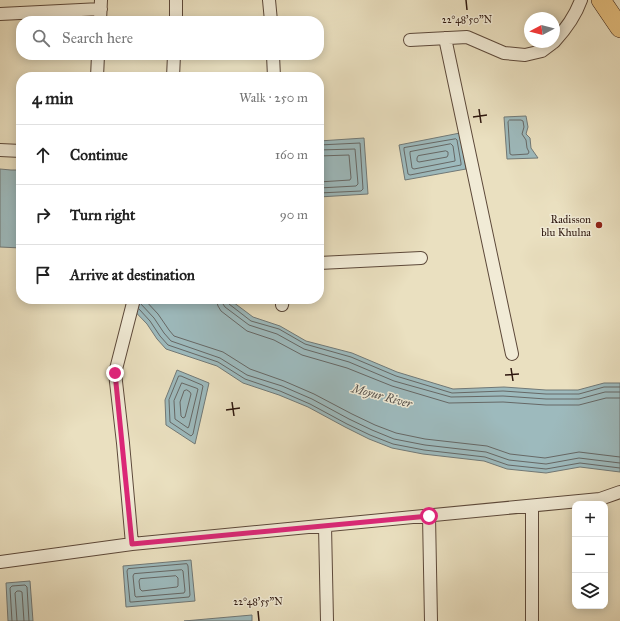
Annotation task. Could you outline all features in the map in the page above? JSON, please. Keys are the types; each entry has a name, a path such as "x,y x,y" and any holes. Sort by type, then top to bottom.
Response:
{"main road":[{"path":"601,0 620,28"}],"street":[{"path":"176,0 176,16"},
{"path":"269,0 270,16"},
{"path":"560,36 568,27 579,7 581,0"},
{"path":"0,14 101,4 100,16"},
{"path":"410,40 467,37 504,53 525,55 542,51 546,48"},
{"path":"445,38 512,354"},
{"path":"97,72 98,60"},
{"path":"173,72 174,60"},
{"path":"272,60 274,72"},
{"path":"0,150 16,151"},
{"path":"324,263 421,258"},
{"path":"132,544 115,373 133,304"},
{"path":"0,562 132,544 600,499 620,492"},
{"path":"532,506 532,621"},
{"path":"429,516 431,621"},
{"path":"325,526 327,621"}],"water":[{"path":"526,116 528,127 526,134 530,138 531,148 538,158 507,159 504,117"},
{"path":"460,133 466,169 405,180 399,145"},
{"path":"364,138 368,194 324,197 324,141"},
{"path":"0,169 16,170 16,248 0,247"},
{"name":"Moyur River","path":"128,304 236,304 253,317 280,326 306,341 352,353 397,372 453,389 504,387 546,390 578,390 604,383 620,383 620,472 580,467 546,473 507,469 484,461 423,454 392,448 369,439 308,407 279,395 243,383 217,366 166,349 147,324"},
{"path":"177,370 209,383 195,444 166,425 165,400"},
{"path":"191,560 195,601 126,607 123,566"},
{"path":"30,581 33,621 8,621 6,583"},
{"path":"252,615 252,621 184,621"}],"place":[{"name":"Radisson blu Khulna","path":"599,225"}],"route":[{"path":"115,373 132,544 429,516"}]}
